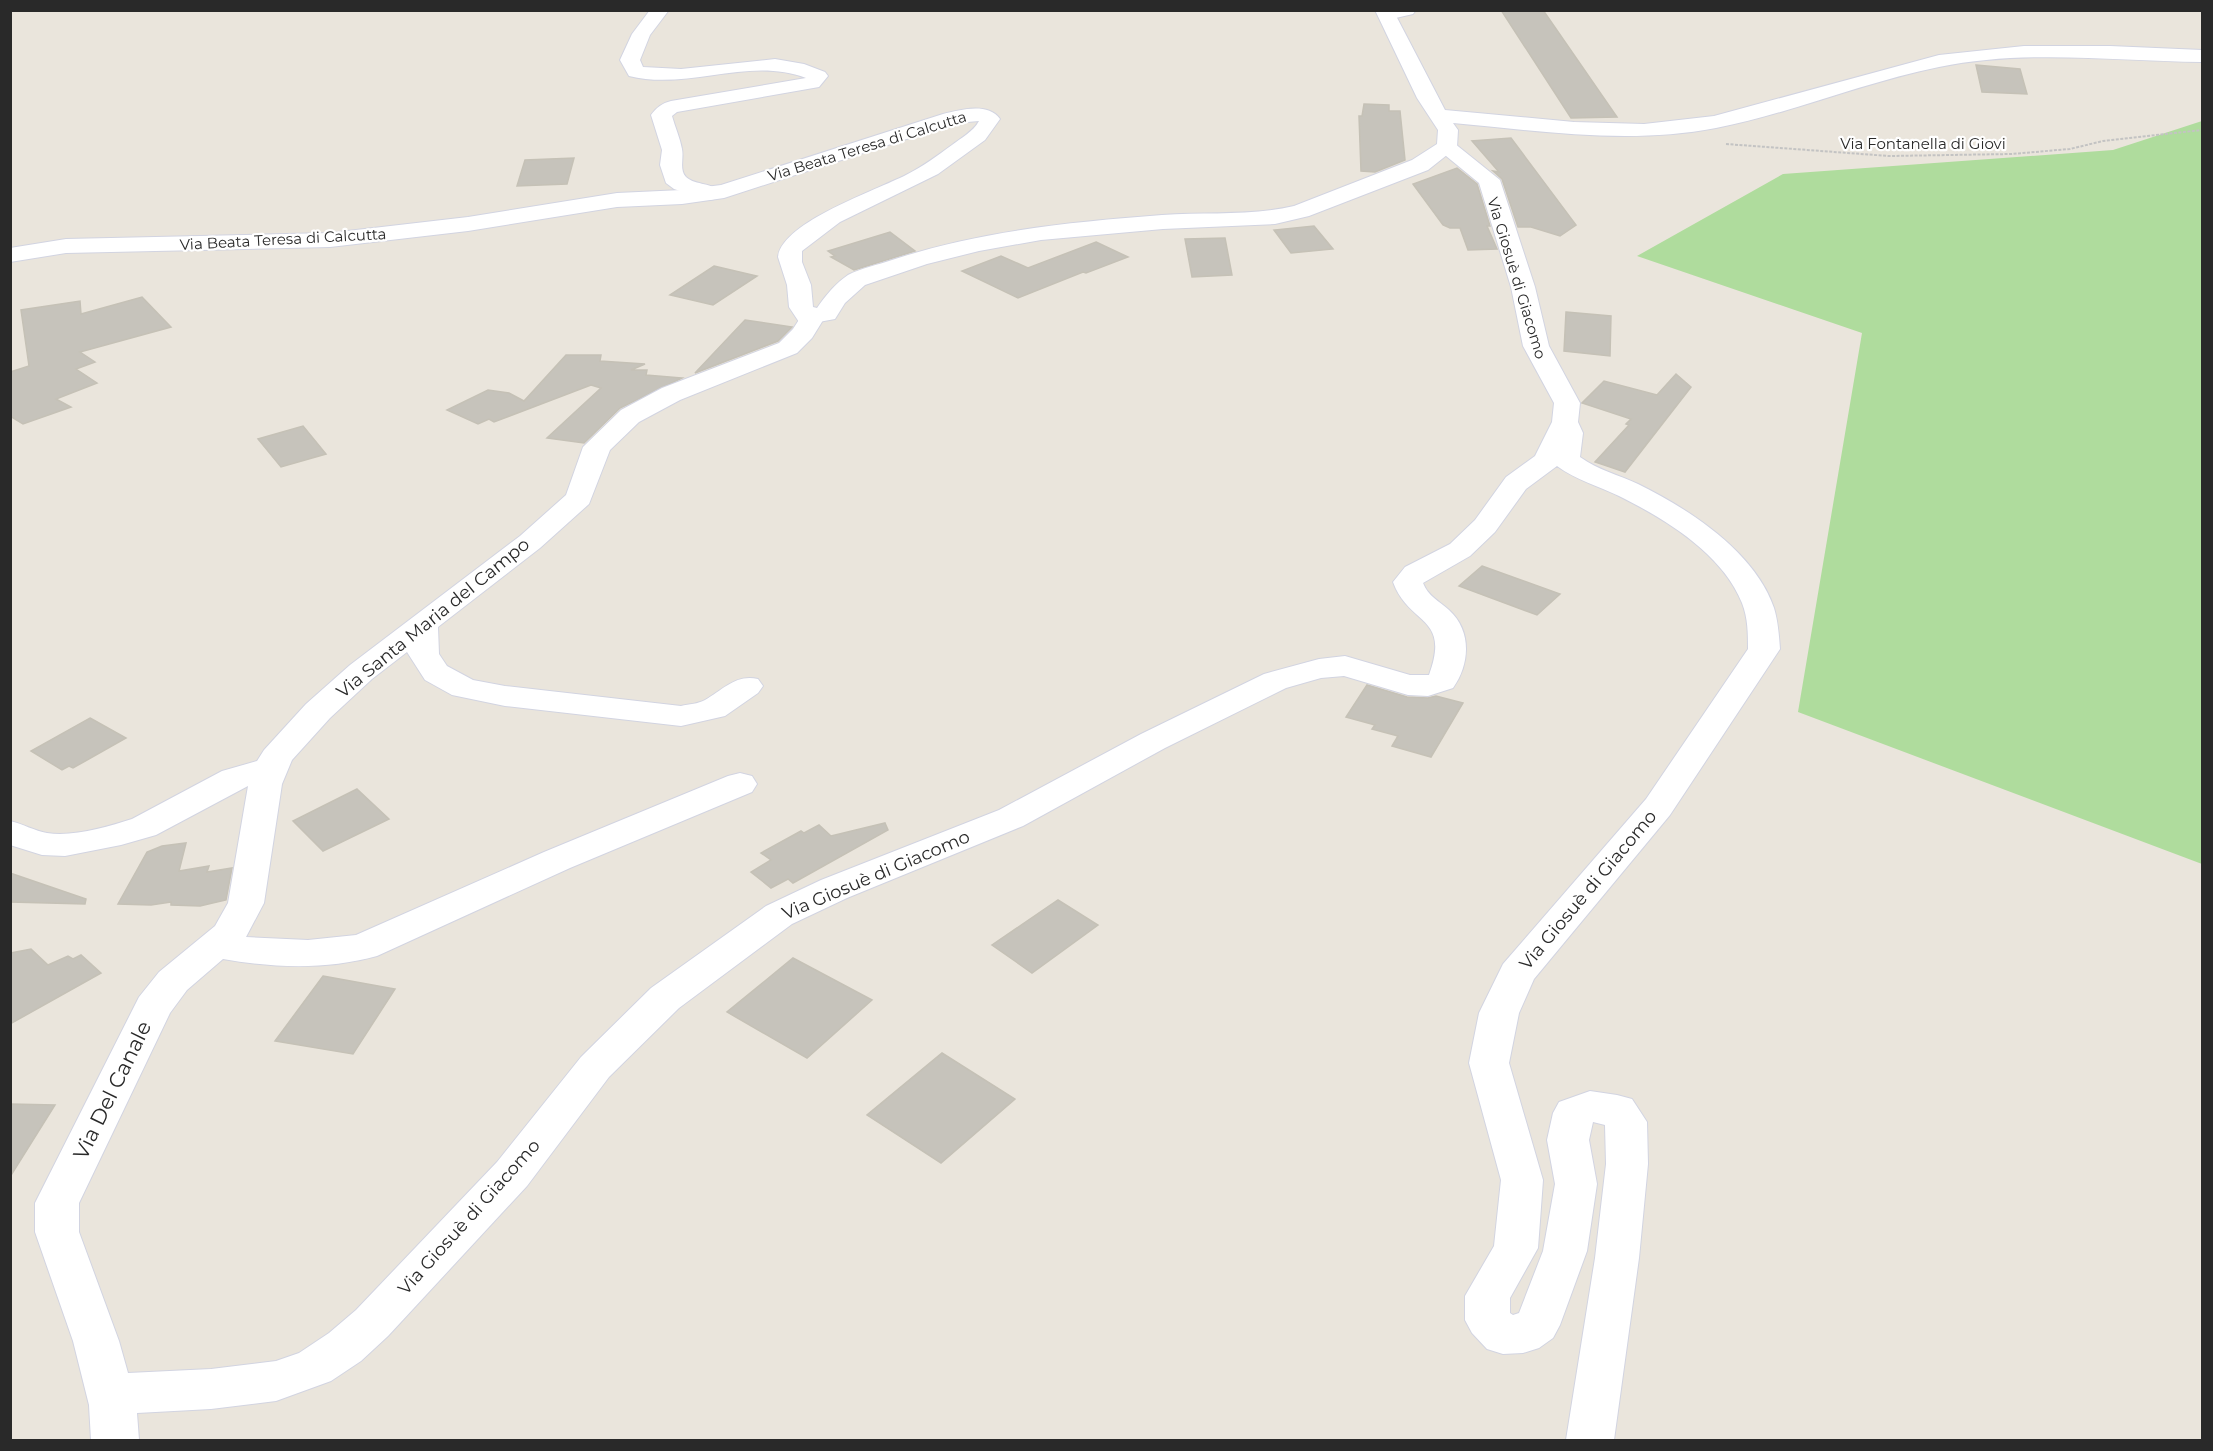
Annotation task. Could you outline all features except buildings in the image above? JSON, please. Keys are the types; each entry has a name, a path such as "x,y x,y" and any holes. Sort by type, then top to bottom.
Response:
{"street":[{"path":"660,10 641,34 630,60 636,72 662,75 761,66 797,69 818,76 812,83 671,107 661,115 672,150 671,165 674,178 682,184 710,193"},
{"path":"813,317 826,314 835,299 857,280 920,259 979,244 1041,233 1163,222 1275,217 1301,211 1420,165 1448,147 1448,130 1408,61 1386,13 1407,10"},
{"path":"1438,115 1574,128 1644,130 1715,122 1939,62 2024,52 2110,52 2202,56"},
{"name":"Via Beata Teresa di Calcutta","path":"10,255 66,246 330,240 468,224 617,200 710,193 950,118 971,114 982,115 990,119 986,128 976,137 938,165 915,179 825,222 792,248 788,253 799,285 801,308 808,317 813,317"},
{"name":"Via Giosuè di Giacomo","path":"110,1394 210,1389 276,1381 315,1367 345,1347 372,1323 512,1174 603,1059 665,998 779,915 834,889 1011,818 1153,741 1275,681 1319,669 1345,666 1408,685 1428,686 1442,681 1449,666 1451,647 1445,625 1417,601 1410,592 1408,582 1416,573 1460,550 1485,526 1516,483 1547,460 1565,422 1567,404 1536,346 1523,287 1489,180 1448,147"},
{"name":"Via Santa Maria del Campo","path":"272,768 276,757 318,711 361,672 530,542 579,498 597,447 630,417 670,394 788,348 803,333 813,317"},
{"name":"Via Giosuè di Giacomo","path":"1565,422 1570,433 1566,460 1580,471 1627,489 1683,520 1718,551 1737,573 1756,601 1763,627 1764,649 1658,807 1518,973 1498,1013 1489,1063 1522,1180 1516,1248 1487,1296 1488,1320 1503,1335 1523,1334 1537,1325 1565,1251 1576,1184 1568,1140 1574,1113 1590,1106 1617,1110 1626,1122 1627,1164 1618,1246 1590,1440"},
{"path":"423,624 423,654 436,673 463,688 505,696 681,716 713,709 747,686"},
{"path":"10,832 42,844 65,845 121,834 144,827 234,779 272,768"},
{"name":"Via Del Canale","path":"115,1440 110,1394 96,1341 57,1232 57,1203 153,1006 172,981 228,934 246,903 265,784 272,768"},
{"path":"214,945 250,951 341,951 364,946 557,860 740,784"}],"path":[{"name":"Via Fontanella di Giovi","path":"1722,144 1889,156 2011,154 2070,149 2103,141 2202,130"}],"green space":[{"path":"2202,121 2202,864 1798,712 1862,333 1637,256 1783,174 2113,150"}]}
